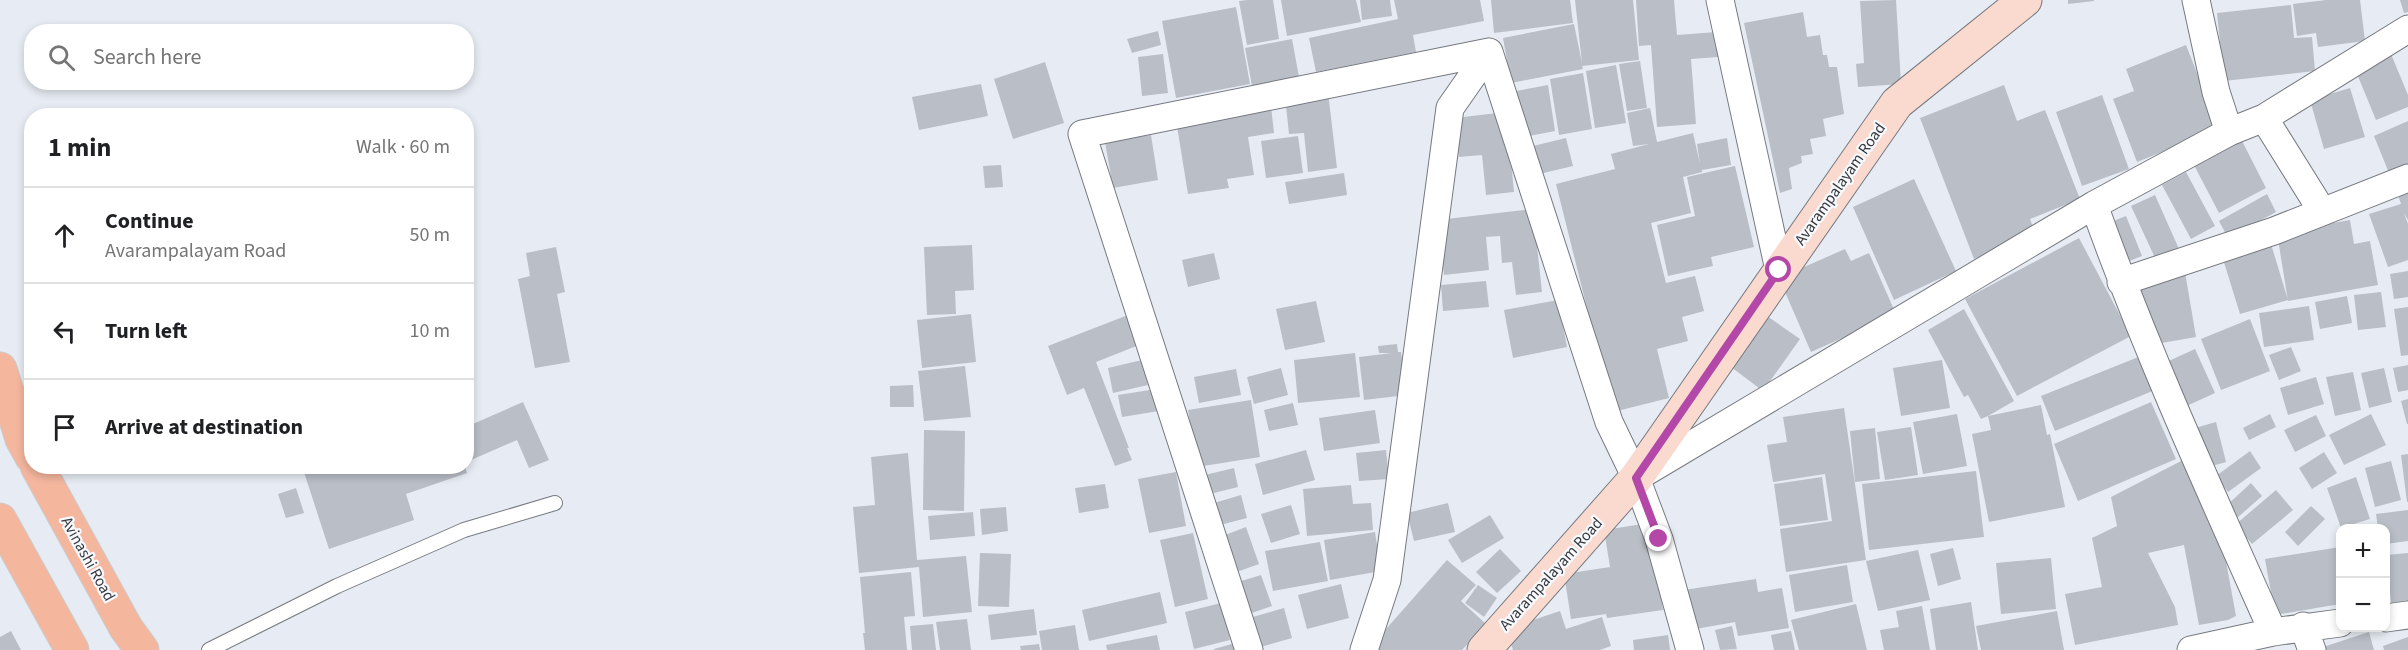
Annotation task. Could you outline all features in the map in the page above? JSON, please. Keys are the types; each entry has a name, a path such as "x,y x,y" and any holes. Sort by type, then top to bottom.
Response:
{"main road":[{"path":"0,369 24,443"},
{"name":"Avinashi Road","path":"41,474 126,628 142,650"},
{"path":"0,520 72,650"}],"street":[{"path":"1720,0 1779,270"},
{"name":"Avarampalayam Road","path":"1484,650 1636,478 1897,103 2025,0"},
{"path":"2196,0 2216,92 2229,132"},
{"path":"1636,478 2094,205 2229,132 2264,118 2408,29"},
{"path":"1489,52 1609,422 1636,478 1659,539 1689,650"},
{"path":"1249,650 1082,134 1489,52"},
{"path":"1364,650 1387,580 1450,108 1489,52"},
{"path":"2264,118 2322,211"},
{"path":"2121,282 2274,231 2408,178"},
{"path":"2094,205 2121,282 2186,439 2273,632"},
{"path":"2390,617 2408,615"},
{"path":"2191,650 2273,632 2308,638 2336,625"}],"lane":[{"path":"209,650 337,586 464,530 555,503"}],"building":[{"path":"1273,0 1279,39 1247,45 1239,1"},
{"path":"1281,0 1356,0 1361,22 1287,36"},
{"path":"1360,0 1390,0 1392,16 1362,20"},
{"path":"1394,0 1480,0 1484,21 1413,35 1416,52 1316,72 1309,38 1398,19"},
{"path":"1491,0 1570,0 1573,23 1494,33"},
{"path":"1575,0 1633,0 1639,60 1582,66 1583,69 1511,83 1503,38 1574,24 1582,63"},
{"path":"1636,0 1674,0 1677,35 1717,32 1718,57 1691,59 1696,124 1657,127 1651,45 1639,46"},
{"path":"1896,0 1901,84 1858,87 1856,64 1864,63 1860,1"},
{"path":"2068,0 2094,0 2094,1 2068,4"},
{"path":"2326,0 2360,0 2365,41 2318,47 2316,33 2297,36 2293,4"},
{"path":"2400,0 2408,0 2408,12 2404,13"},
{"path":"2291,5 2294,38 2312,37 2315,71 2224,81 2217,13"},
{"path":"1236,7 1250,84 1176,98 1162,21"},
{"path":"1803,12 1807,37 1820,35 1823,55 1827,55 1829,67 1837,67 1844,114 1823,119 1826,136 1810,139 1813,154 1801,156 1802,163 1789,168 1792,189 1780,193 1744,23"},
{"path":"1158,31 1161,45 1132,53 1127,39"},
{"path":"1292,39 1299,77 1252,86 1245,48"},
{"path":"2186,45 2219,129 2137,162 2113,99 2134,91 2126,69"},
{"path":"1163,54 1168,93 1142,96 1138,57"},
{"path":"2391,54 2408,95 2408,107 2376,120 2355,69"},
{"path":"1640,61 1647,108 1627,111 1619,64"},
{"path":"1045,62 1064,123 1013,139 994,79"},
{"path":"1616,65 1626,123 1595,128 1586,71"},
{"path":"1583,73 1592,129 1559,135 1550,79"},
{"path":"981,84 988,116 919,130 912,97"},
{"path":"1548,85 1555,131 1524,137 1516,91"},
{"path":"2004,85 2017,121 2045,110 2080,199 2030,219 2036,235 1974,259 1920,118"},
{"path":"2350,88 2365,137 2324,149 2310,100"},
{"path":"1328,92 1337,168 1308,172 1304,133 1289,134 1285,97"},
{"path":"2102,95 2129,169 2082,186 2056,112"},
{"path":"1271,106 1274,133 1248,137 1254,175 1227,179 1229,188 1188,194 1176,120"},
{"path":"1650,108 1657,142 1693,133 1700,164 1697,144 1727,138 1731,165 1702,170 1702,172 1683,177 1691,213 1651,223 1666,283 1695,276 1704,311 1682,317 1688,341 1657,349 1669,398 1613,412 1556,184 1615,169 1611,154 1649,144 1633,146 1627,113"},
{"path":"1506,112 1514,192 1486,195 1482,155 1459,157 1455,118"},
{"path":"2408,121 2408,165 2389,173 2374,136"},
{"path":"1151,135 1158,180 1113,188 1105,142"},
{"path":"1298,136 1303,173 1266,178 1261,141"},
{"path":"1566,138 1573,166 1535,175 1529,147"},
{"path":"2242,141 2266,188 2219,213 2194,165"},
{"path":"1001,165 1003,187 985,188 983,166"},
{"path":"1735,166 1754,247 1711,257 1713,266 1668,276 1657,225 1695,216 1687,177"},
{"path":"2186,172 2215,226 2191,239 2162,185"},
{"path":"1344,173 1347,195 1289,204 1285,182"},
{"path":"1914,179 1956,271 1894,300 1853,207"},
{"path":"2408,184 2408,220 2404,213 2408,224 2408,260 2388,267 2369,214 2401,204 2396,189"},
{"path":"2267,194 2276,212 2228,238 2219,221"},
{"path":"2155,195 2179,249 2156,260 2131,206"},
{"path":"1533,209 1542,292 1516,295 1512,262 1502,263 1500,236 1486,237 1489,270 1444,275 1438,220"},
{"path":"2126,216 2142,256 2122,264 2106,224"},
{"path":"2350,220 2354,244 2370,241 2378,285 2288,301 2277,233"},
{"path":"2079,238 2131,336 2017,396 1965,299"},
{"path":"2271,244 2288,300 2240,314 2223,259"},
{"path":"972,245 974,290 955,291 956,314 927,315 924,247"},
{"path":"556,247 565,292 557,294 570,362 535,368 518,279 530,276 526,253"},
{"path":"1845,249 1851,261 1869,253 1896,314 1811,352 1779,278"},
{"path":"1214,253 1220,279 1188,287 1182,260"},
{"path":"2408,271 2408,297 2394,299 2390,274"},
{"path":"2185,272 2196,337 2150,345 2139,280"},
{"path":"1486,281 1489,307 1443,311 1441,285"},
{"path":"2381,292 2386,327 2358,330 2354,295"},
{"path":"2347,296 2352,323 2320,329 2315,302"},
{"path":"1558,300 1567,347 1513,358 1504,310"},
{"path":"1316,301 1325,342 1285,350 1276,309"},
{"path":"2309,306 2314,340 2264,347 2259,313"},
{"path":"2408,307 2408,355 2401,356 2394,309"},
{"path":"1964,309 2014,401 1981,419 1968,395 1964,397 1928,330"},
{"path":"971,314 976,362 922,368 917,320"},
{"path":"1128,315 1139,345 1096,362 1132,460 1115,466 1084,388 1067,395 1048,346"},
{"path":"1767,316 1800,339 1763,391 1731,367"},
{"path":"2250,319 2270,371 2221,390 2201,339"},
{"path":"1397,344 1398,352 1401,352 1407,395 1364,400 1359,357 1392,353 1379,353 1378,346"},
{"path":"2291,347 2301,371 2279,380 2269,355"},
{"path":"2195,349 2215,393 2180,409 2160,365"},
{"path":"1355,353 1360,397 1298,403 1294,360"},
{"path":"2141,356 2155,390 2055,431 2041,396"},
{"path":"1142,360 1148,385 1113,393 1108,368"},
{"path":"1942,360 1950,408 1901,416 1893,368"},
{"path":"2408,365 2408,390 2398,392 2393,368"},
{"path":"965,366 971,417 924,421 918,371"},
{"path":"1281,368 1288,395 1254,404 1247,377"},
{"path":"2384,368 2392,402 2369,408 2361,373"},
{"path":"1236,369 1241,395 1199,403 1194,377"},
{"path":"2353,372 2361,410 2335,416 2326,377"},
{"path":"2316,377 2324,404 2288,415 2280,388"},
{"path":"913,385 914,407 890,407 890,386"},
{"path":"1156,389 1159,411 1122,417 1118,395"},
{"path":"2408,399 2408,424 2407,424 2401,401"},
{"path":"1251,400 1260,457 1197,467 1188,410"},
{"path":"523,402 549,460 529,468 517,440 474,459 474,423"},
{"path":"2151,402 2176,459 2078,501 2054,444"},
{"path":"1293,403 1298,425 1269,431 1264,410"},
{"path":"2041,405 2047,435 2050,434 2065,507 1989,522 1972,434 1991,430 1988,416"},
{"path":"1844,408 1866,560 1786,572 1780,529 1832,521 1825,474 1773,482 1767,445 1787,442 1783,417"},
{"path":"1375,410 1380,443 1324,451 1319,418"},
{"path":"1957,414 1967,466 1923,474 1913,422"},
{"path":"2270,414 2276,427 2249,440 2243,428"},
{"path":"2371,414 2386,445 2344,465 2329,435"},
{"path":"2316,415 2326,436 2295,452 2284,430"},
{"path":"2216,422 2226,462 2205,468 2195,428"},
{"path":"1911,427 1918,475 1885,480 1877,432"},
{"path":"1875,428 1880,479 1855,482 1850,431"},
{"path":"924,430 965,431 964,511 923,510"},
{"path":"1306,450 1315,480 1263,495 1255,464"},
{"path":"1386,450 1389,479 1359,481 1356,453"},
{"path":"2250,451 2261,468 2228,492 2216,476"},
{"path":"2324,452 2337,473 2312,489 2299,468"},
{"path":"908,453 917,560 966,556 972,612 923,617 919,567 859,573 853,507 875,505 871,457"},
{"path":"2408,454 2408,502 2407,502 2401,455"},
{"path":"2185,459 2223,545 2236,616 2228,620 2199,625 2184,545 2148,553 2175,607 2178,625 2075,645 2065,594 2102,587 2092,538 2117,526 2111,497"},
{"path":"2391,461 2401,500 2375,507 2365,468"},
{"path":"1234,468 1238,487 1210,494 1205,475"},
{"path":"1976,471 1984,537 1869,550 1862,484"},
{"path":"1176,472 1186,526 1149,533 1138,479"},
{"path":"305,474 464,474 406,494 414,520 329,549"},
{"path":"1822,477 1828,520 1780,526 1774,484"},
{"path":"2356,477 2370,519 2354,524 2340,524 2327,488"},
{"path":"2251,483 2262,496 2237,518 2226,506"},
{"path":"1105,484 1109,508 1079,513 1075,488"},
{"path":"1351,485 1353,504 1371,503 1373,530 1307,536 1303,489"},
{"path":"296,488 304,513 286,518 278,494"},
{"path":"2276,490 2293,510 2252,544 2235,525"},
{"path":"1241,495 1247,518 1220,525 1214,503"},
{"path":"1448,503 1455,532 1414,541 1407,513"},
{"path":"1291,505 1300,534 1271,543 1261,514"},
{"path":"2311,506 2325,519 2298,546 2285,532"},
{"path":"1006,507 1008,531 982,535 980,509"},
{"path":"2408,510 2408,541 2390,543 2390,524 2377,524 2376,514"},
{"path":"973,512 975,536 930,540 928,516"},
{"path":"1490,515 1504,538 1462,563 1448,540"},
{"path":"1649,523 1663,610 1607,618 1606,614 1571,619 1564,574 1610,567 1604,530"},
{"path":"1246,527 1259,564 1234,573 1220,537"},
{"path":"1375,532 1381,571 1330,580 1324,540"},
{"path":"1193,533 1208,599 1175,607 1160,540"},
{"path":"1320,542 1328,581 1273,591 1265,551"},
{"path":"1953,548 1961,579 1938,586 1930,554"},
{"path":"2336,548 2336,605 2275,615 2265,559"},
{"path":"1500,549 1521,571 1497,593 1476,572"},
{"path":"1918,550 1930,600 1878,611 1866,561"},
{"path":"980,553 1011,554 1009,607 978,606"},
{"path":"2408,553 2408,601 2391,603 2390,555"},
{"path":"2051,558 2056,609 2001,614 1996,563"},
{"path":"1447,560 1476,585 1461,601 1486,624 1462,650 1376,650 1371,646"},
{"path":"1847,565 1853,602 1795,612 1789,575"},
{"path":"911,572 915,616 904,617 907,650 865,650 860,577"},
{"path":"1261,575 1272,606 1249,614 1238,582"},
{"path":"1756,579 1758,592 1782,588 1789,628 1738,636 1735,622 1690,630 1684,590"},
{"path":"1341,584 1349,618 1307,629 1298,595"},
{"path":"1478,585 1497,598 1484,617 1465,603"},
{"path":"1160,592 1167,623 1089,641 1082,610"},
{"path":"1971,602 1978,650 1936,650 1930,609"},
{"path":"1221,603 1230,640 1194,649 1185,612"},
{"path":"1856,604 1867,650 1799,650 1791,620"},
{"path":"1922,606 1930,650 1884,650 1880,630 1899,627 1896,611"},
{"path":"1284,608 1292,638 1257,648 1249,618"},
{"path":"1034,609 1037,635 991,640 988,615"},
{"path":"1560,611 1566,629 1602,617 1611,646 1600,650 1513,650 1506,629"},
{"path":"2057,611 2064,650 1981,650 1976,626"},
{"path":"967,619 971,650 940,650 936,622"},
{"path":"933,624 936,650 912,650 910,626"},
{"path":"1075,625 1079,650 1042,650 1039,631"},
{"path":"1732,626 1737,649 1720,650 1715,630"},
{"path":"11,631 21,650 0,650 0,637"},
{"path":"1791,631 1795,650 1774,650 1771,635"},
{"path":"2369,632 2374,650 2321,650 2320,648"},
{"path":"1157,635 1160,650 1107,650 1106,645"},
{"path":"1668,635 1670,650 1634,650 1633,640"},
{"path":"2408,637 2408,650 2384,650 2383,646"},
{"path":"1239,642 1242,650 1214,650 1214,649"},
{"path":"1039,644 1040,650 1021,650 1020,646"}],"route":[{"path":"1659,539 1636,478 1779,270"}]}
